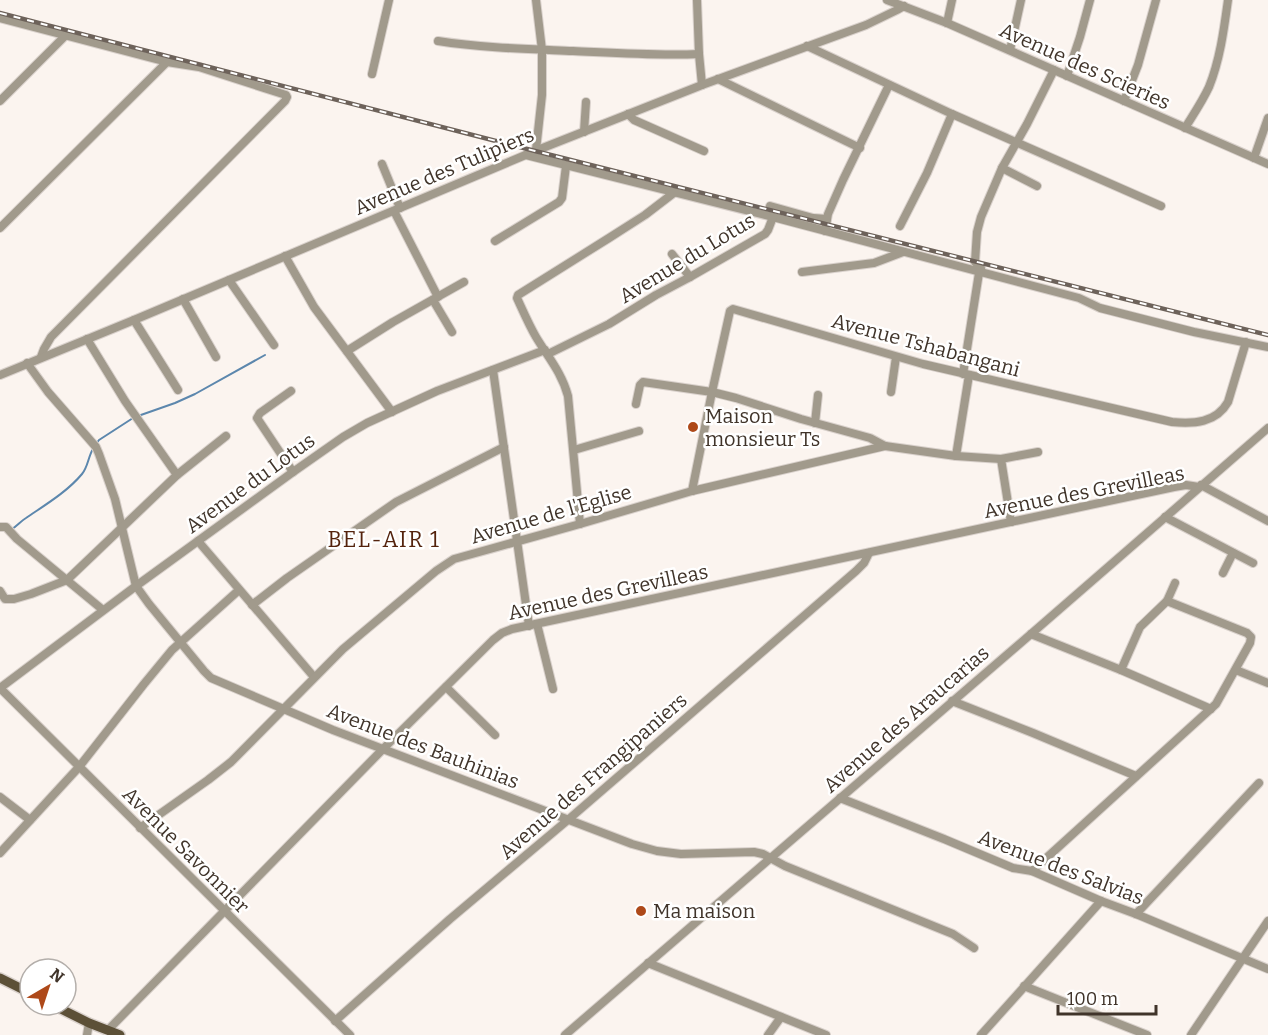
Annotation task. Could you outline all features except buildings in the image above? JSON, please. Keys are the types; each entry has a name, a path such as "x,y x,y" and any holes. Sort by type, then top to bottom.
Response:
{"main road":[{"path":"0,978 18,987"},
{"path":"77,1017 120,1035"}],"street":[{"path":"372,74 389,0"},
{"path":"536,0 542,50 542,95 536,150"},
{"path":"697,0 702,85"},
{"name":"Avenue des Scieries","path":"887,0 1010,50 1268,164"},
{"path":"947,23 952,0"},
{"path":"1010,50 1021,0"},
{"path":"1066,76 1090,0"},
{"path":"1124,101 1138,65 1156,0"},
{"path":"1185,128 1213,78 1228,0"},
{"name":"Avenue des Tulipiers","path":"0,375 536,150 702,85 866,25 904,6"},
{"path":"0,18 167,62 199,67 287,97 51,337 41,357"},
{"path":"0,100 65,36"},
{"path":"438,41 542,50 699,54"},
{"path":"807,46 951,114 1161,206"},
{"path":"0,228 167,62"},
{"path":"956,456 981,268 975,262 978,224 1002,168 1027,124 1053,70"},
{"path":"718,79 860,147"},
{"path":"825,231 827,219 843,180 889,85"},
{"path":"584,132 586,102"},
{"path":"628,114 634,120 704,151"},
{"path":"900,226 927,172 951,114"},
{"path":"1254,158 1268,118"},
{"path":"526,155 774,217"},
{"path":"382,164 397,209 452,332"},
{"path":"495,241 559,202 562,198 566,166"},
{"path":"1002,168 1037,186"},
{"path":"580,524 568,396 564,382 534,334 517,298 525,290 645,215 675,192"},
{"path":"770,206 813,218 827,219"},
{"name":"Avenue du Lotus","path":"0,688 136,586 343,437 437,391 547,352 609,324 765,234 774,217 1079,298 1100,308 1194,332 1268,347"},
{"path":"802,272 874,263 903,252"},
{"path":"672,254 690,278"},
{"path":"285,256 314,307 392,412"},
{"path":"229,280 274,345"},
{"path":"347,351 464,282"},
{"path":"183,299 216,357"},
{"name":"Avenue Tshabangani","path":"692,491 730,311 735,308 896,357 1172,422 1185,423 1199,422 1218,414 1225,406 1246,342"},
{"path":"134,320 178,390"},
{"path":"87,339 135,416 177,475"},
{"path":"891,392 896,357"},
{"name":"Avenue des Bauhinias","path":"27,363 48,392 93,444 108,476 123,527 136,586 148,604 211,678 282,710 617,839 657,851 681,854 754,852 763,854 785,867 953,934 974,948"},
{"path":"493,370 516,541 533,625 553,689"},
{"path":"636,404 640,385 643,382 712,392 736,398 870,438 885,446 956,456 1001,459 1038,452"},
{"path":"291,391 256,417 293,472"},
{"path":"815,423 818,395"},
{"name":"Avenue des Araucarias","path":"565,1035 1268,428"},
{"path":"573,450 639,432"},
{"path":"0,591 5,599 14,599 67,580 177,475 226,436"},
{"name":"Avenue de l'Eglise","path":"140,828 226,766 314,677 374,622 449,562 461,556 692,491 885,446"},
{"path":"252,605 396,502 504,447"},
{"path":"1001,459 1011,522"},
{"path":"1200,486 1268,521"},
{"name":"Avenue des Grevilleas","path":"108,1030 383,749 497,636 507,631 1174,487 1200,486"},
{"path":"1165,517 1253,563"},
{"path":"4,528 104,610"},
{"path":"198,541 314,677"},
{"name":"Avenue des Frangipaniers","path":"335,1021 450,919 856,572 869,553"},
{"path":"1223,573 1233,553"},
{"path":"1121,670 1140,627 1167,601 1175,584"},
{"path":"0,853 79,767 150,675 180,642 239,590"},
{"path":"1032,871 1211,709 1219,700 1251,641 1247,633 1167,601"},
{"path":"1031,634 1211,709"},
{"path":"1236,670 1268,683"},
{"path":"446,687 495,735"},
{"name":"Avenue Savonnier","path":"0,688 350,1035"},
{"path":"952,701 1136,776"},
{"path":"1136,914 1259,783"},
{"path":"0,797 30,820"},
{"name":"Avenue des Salvias","path":"840,798 1013,868 1032,871 1268,969"},
{"path":"981,1035 1101,901"},
{"path":"1191,1035 1268,921"},
{"path":"648,963 826,1035"},
{"path":"1024,986 1147,1035"},
{"path":"768,1035 781,1017"},
{"path":"87,1035 89,1023"}],"waterway":[{"path":"138,416 195,394 265,355"},
{"path":"96,444 133,418"},
{"path":"12,529 70,487 84,471 93,449"},
{"path":"0,531 6,530"}],"railway":[{"path":"0,13 535,151 1268,335"}],"place":[{"name":"Maison monsieur Ts","path":"693,427"},
{"name":"Ma maison","path":"641,911"}],"district":[{"name":"BEL-AIR 1","path":"384,539"}]}
